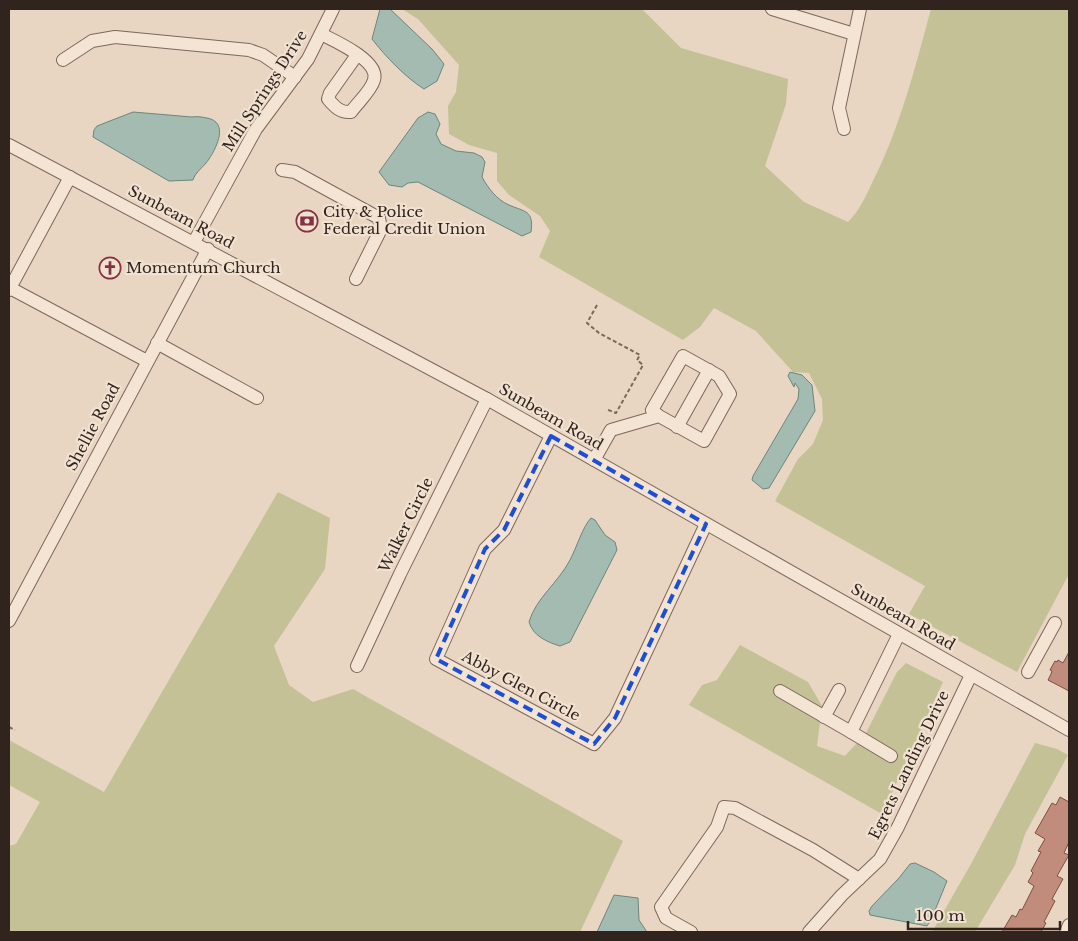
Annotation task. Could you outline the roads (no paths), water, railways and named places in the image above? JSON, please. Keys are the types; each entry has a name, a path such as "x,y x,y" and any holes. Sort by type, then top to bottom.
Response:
{"street":[{"name":"Mill Springs Drive","path":"194,242 256,129 308,59 333,9"},
{"path":"772,9 854,34"},
{"path":"844,129 839,108 860,9"},
{"path":"321,34 345,45 357,54"},
{"path":"63,60 92,41 115,37 249,50 263,55 295,77"},
{"name":"Sunbeam Road","path":"9,145 208,249 487,399 1069,730"},
{"path":"282,170 295,172 379,218 380,229 356,279"},
{"path":"70,177 9,289 147,361"},
{"name":"Shellie Road","path":"9,620 208,249"},
{"path":"157,343 257,398"},
{"path":"683,356 709,370 719,376 730,394 704,441 659,416 652,410 683,356"},
{"path":"677,426 709,370"},
{"name":"Walker Circle","path":"357,666 404,565 487,399"},
{"path":"594,460 611,430 659,416"},
{"name":"Abby Glen Circle","path":"551,436 504,530 485,549 436,659 594,744 615,718 706,524"},
{"path":"1028,672 1055,623"},
{"path":"851,732 899,634"},
{"name":"Egrets Landing Drive","path":"809,932 880,858 898,827 971,675"},
{"path":"824,717 839,690"},
{"path":"780,692 891,756"},
{"path":"691,932 666,918 661,907 717,827 724,807 735,808 813,850 859,879"},
{"path":"1066,932 1069,925"}],"place":[{"name":"City & Police Federal Credit Union","path":"307,221"},
{"name":"Momentum Church","path":"110,268"}]}
